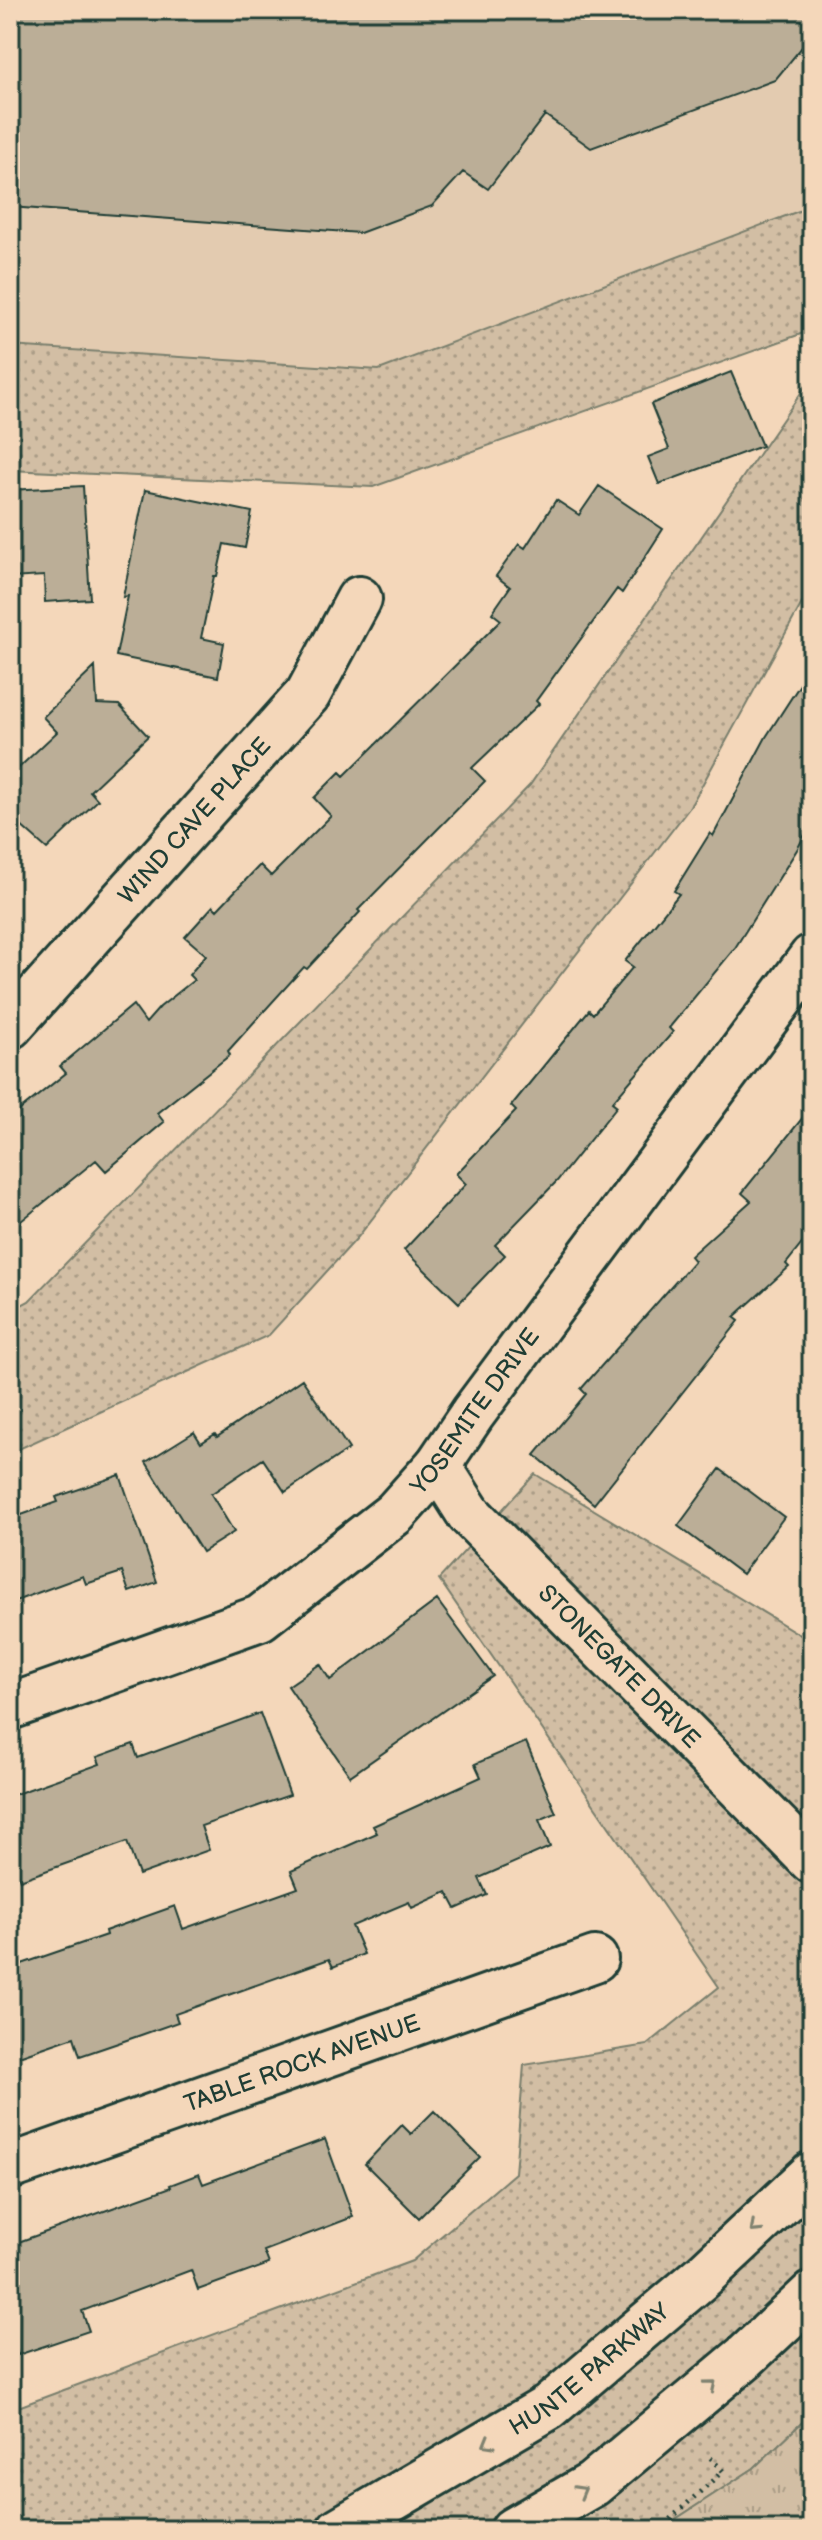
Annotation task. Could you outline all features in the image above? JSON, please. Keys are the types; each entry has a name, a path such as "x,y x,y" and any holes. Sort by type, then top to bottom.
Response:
{"street":[{"name":"WIND CAVE PLACE","path":"10,1026 308,694 359,599"},
{"name":"YOSEMITE DRIVE","path":"10,1707 260,1618 395,1513 438,1465 473,1413 812,957"},
{"name":"STONEGATE DRIVE","path":"438,1465 469,1514 812,1861"},
{"name":"TABLE ROCK AVENUE","path":"10,2167 595,1959"},
{"name":"HUNTE PARKWAY","path":"339,2530 549,2407 702,2277 812,2174"},
{"path":"513,2530 593,2484 745,2357 812,2294"}],"path":[{"path":"658,2530 723,2471 707,2454"}],"shaded area":[{"path":"10,10 812,10 812,206 379,370 10,346"}],"green space":[{"path":"812,206 812,330 373,487 10,470 10,346 379,370"},
{"path":"812,377 812,585 690,807 358,1237 269,1335 10,1453 10,1311 29,1301 530,785"},
{"path":"535,1474 812,1642 812,2413 754,2468 659,2530 10,2530 10,2410 412,2261 515,2173 524,2065 647,2045 719,1987 439,1579"},
{"path":"812,2413 812,2530 659,2530 754,2468"}],"building":[{"path":"10,10 812,10 812,35 775,80 591,148 545,115 488,189 463,172 432,206 360,233 10,207"},
{"path":"731,372 762,446 659,484 648,457 669,449 651,404"},
{"path":"83,486 90,599 45,602 44,576 10,578 10,490"},
{"path":"599,486 663,529 622,593 617,589 536,701 539,704 472,768 485,781 358,910 360,912 307,969 304,967 228,1051 230,1055 157,1113 164,1122 106,1171 96,1160 10,1230 10,1118 66,1073 60,1066 133,1005 146,1023 160,1007 194,980 189,975 206,955 185,937 213,906 217,910 260,865 271,876 331,816 314,798 340,772 344,776 501,620 492,613 510,587 496,576 519,544 525,548 556,500 579,515"},
{"path":"145,490 252,512 245,548 224,544 201,638 224,643 218,677 116,656 128,596 123,597"},
{"path":"812,666 812,821 798,848 735,948 669,1028 673,1032 612,1102 617,1106 557,1181 495,1245 505,1255 459,1303 404,1250 466,1184 456,1174 516,1111 511,1106 589,1010 593,1014 633,967 625,961 679,894 674,891 710,833 713,836 766,737"},
{"path":"95,667 97,704 119,705 148,736 90,791 98,800 47,849 10,816 10,776 57,732 43,717"},
{"path":"812,1106 812,1231 786,1264 789,1267 734,1317 739,1321 594,1504 535,1455 586,1394 581,1389 694,1261 690,1256 751,1201 742,1193"},
{"path":"302,1379 349,1449 285,1492 263,1459 211,1494 234,1532 202,1552 146,1462 194,1432 201,1443 215,1434 217,1437"},
{"path":"720,1469 784,1517 742,1574 678,1526"},
{"path":"120,1475 157,1582 129,1592 122,1572 86,1584 83,1576 10,1603 10,1519 58,1502 56,1497"},
{"path":"437,1600 493,1676 350,1776 288,1686 320,1664 330,1680"},
{"path":"260,1713 290,1795 201,1826 209,1850 139,1875 127,1842 20,1880 10,1853 10,1796 100,1764 97,1757 133,1744 138,1758"},
{"path":"526,1742 556,1813 539,1820 550,1847 479,1878 487,1895 456,1909 447,1892 412,1908 409,1902 352,1926 364,1954 333,1967 329,1959 175,2014 178,2022 121,2042 80,2056 74,2037 10,2059 10,1968 106,1935 105,1931 175,1906 183,1929 298,1888 291,1871 377,1833 373,1826 481,1777 475,1764"},
{"path":"434,2111 480,2157 419,2218 365,2164 402,2125 411,2134"},
{"path":"325,2139 353,2217 264,2251 269,2264 198,2290 191,2270 82,2311 89,2331 18,2355 10,2333 10,2245 199,2174 203,2184"}]}
